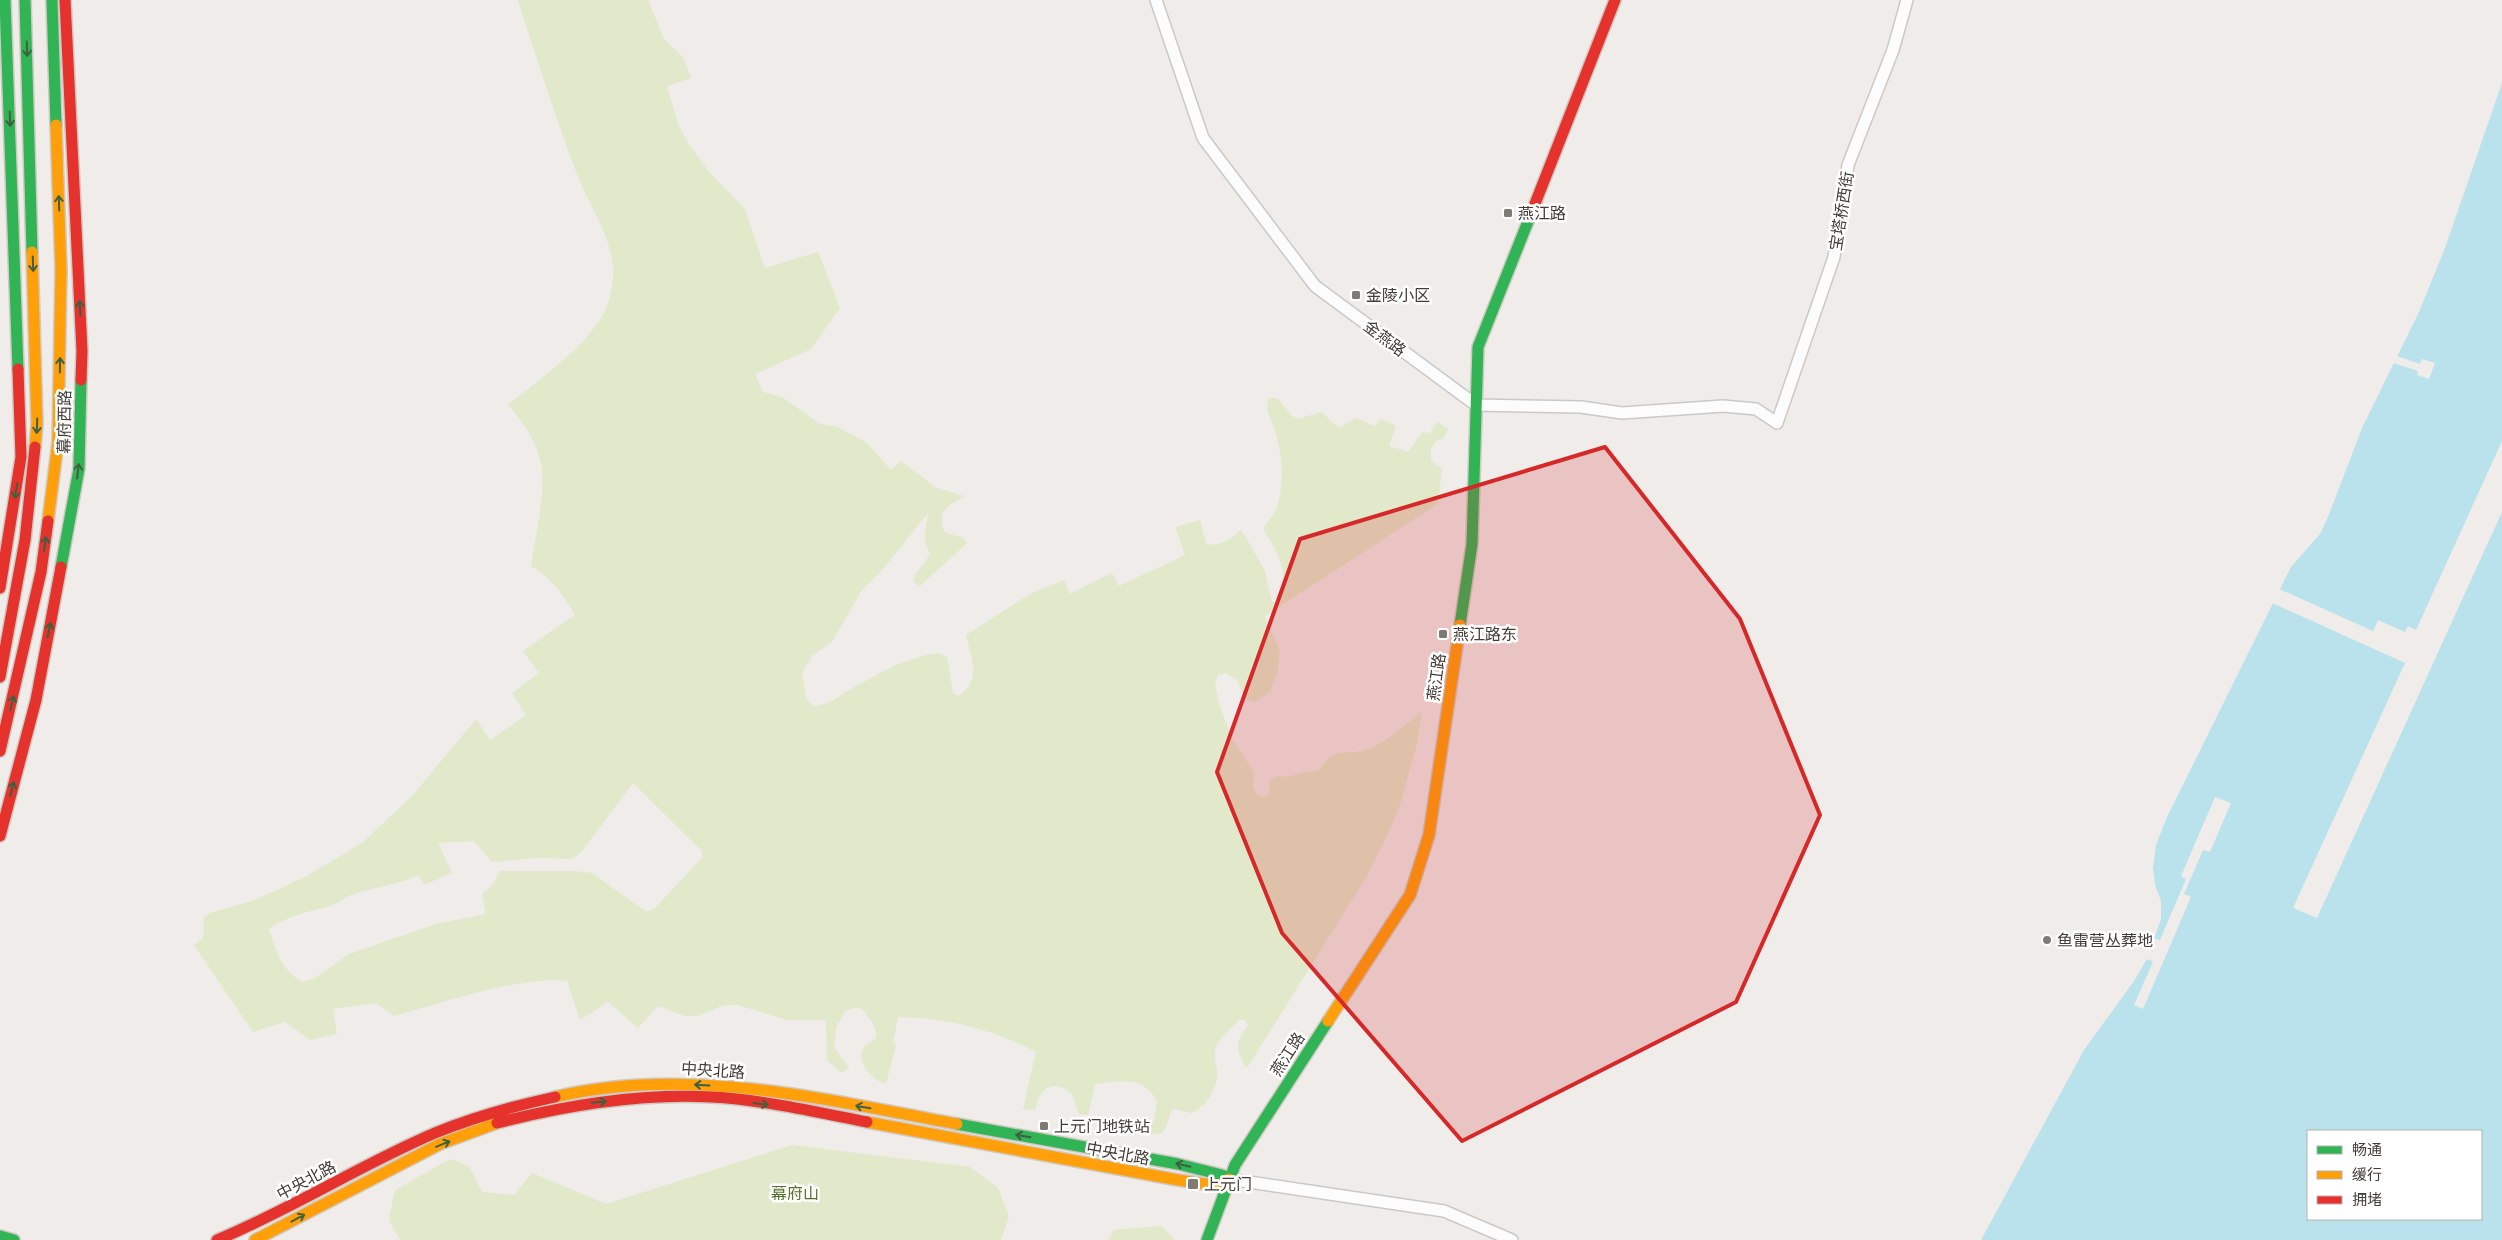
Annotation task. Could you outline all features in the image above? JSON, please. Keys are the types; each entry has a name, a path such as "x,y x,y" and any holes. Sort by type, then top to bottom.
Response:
{"main road":[{"path":"0,588 21,457 5,0"},
{"name":"幕府西路","path":"0,676 25,540 37,424 25,0"},
{"name":"幕府西路","path":"0,751 41,572 58,442 61,269 52,0"},
{"name":"幕府西路","path":"0,836 36,700 79,469 82,351 65,0"},
{"path":"1472,403 1468,374 1471,346 1606,0"},
{"name":"燕江路","path":"1207,1240 1223,1180 1235,1165 1410,895 1429,834 1472,544 1472,403 1478,347 1616,0"},
{"name":"中央北路","path":"217,1240 263,1221 435,1132 494,1110 574,1092 667,1083 719,1086 800,1095 1178,1164 1223,1180"},
{"name":"中央北路","path":"255,1240 440,1144 498,1123 577,1104 667,1096 714,1097 798,1109 1089,1164 1223,1180"},
{"path":"0,1236 14,1240"}],"street":[{"name":"金燕路","path":"1156,0 1204,138 1315,286 1472,403"},
{"name":"宝塔桥西街","path":"1472,403 1581,407 1622,413 1724,406 1756,409 1777,423 1834,257 1848,165 1893,50 1907,0"},
{"name":"中央北路","path":"1223,1180 1444,1211 1512,1240"}],"highlighted area":[{"path":"1605,447 1740,619 1820,815 1736,1002 1462,1141 1282,933 1217,772 1300,539"}],"green space":[{"path":"518,0 648,0 664,39 683,57 691,78 667,86 678,124 688,143 709,172 745,209 765,268 818,252 840,308 811,349 755,374 763,392 782,397 820,424 838,427 867,443 891,470 901,461 935,487 964,496 945,509 942,524 944,532 963,538 967,543 920,586 913,581 916,573 930,553 925,543 928,513 883,569 862,590 832,642 812,656 802,673 806,699 814,706 829,702 903,662 939,653 947,657 953,693 958,696 966,690 973,676 972,660 966,635 1030,594 1064,580 1070,594 1112,573 1119,586 1185,555 1175,527 1200,520 1206,544 1210,545 1225,541 1241,529 1265,571 1272,602 1279,602 1282,591 1283,572 1278,555 1263,529 1277,507 1282,479 1279,448 1267,406 1269,398 1277,398 1292,416 1298,419 1321,412 1339,428 1356,418 1375,426 1380,419 1396,426 1389,446 1408,452 1423,431 1430,434 1437,422 1448,429 1443,439 1437,440 1431,448 1431,460 1442,469 1438,504 1265,616 1280,651 1278,670 1270,692 1255,702 1245,699 1237,680 1226,673 1218,675 1215,685 1231,737 1254,772 1253,787 1256,793 1263,797 1269,795 1269,781 1277,776 1282,777 1318,771 1332,756 1344,752 1358,752 1375,746 1422,711 1416,748 1401,802 1390,830 1367,876 1249,1065 1246,1068 1238,1050 1241,1037 1248,1025 1245,1020 1239,1020 1216,1047 1216,1084 1207,1101 1192,1113 1172,1109 1162,1133 1142,1135 1154,1121 1157,1101 1152,1093 1138,1083 1121,1081 1095,1084 1088,1115 1079,1114 1072,1094 1065,1089 1053,1086 1048,1087 1040,1096 1035,1110 1023,1109 1036,1052 1003,1037 952,1022 898,1017 893,1042 896,1045 886,1084 881,1082 867,1071 862,1060 861,1054 864,1047 875,1039 876,1031 871,1021 858,1007 845,1011 836,1028 834,1047 849,1068 842,1073 827,1060 826,1020 787,1020 738,1005 724,1005 697,1016 685,1016 658,1006 638,1028 608,1002 580,1020 567,981 548,980 504,986 394,1016 376,1003 333,1009 337,1034 310,1040 285,1022 253,1032 194,945 203,938 204,917 210,913 255,900 305,877 362,843 413,795 476,719 490,740 526,715 512,693 539,673 523,651 575,615 556,587 531,566 541,504 542,469 538,451 530,434 508,405 564,360 589,334 609,301 613,265 608,242 570,155","holes":["633,783 702,851 702,858 653,910 645,911 592,873 574,871 500,871 492,885 482,894 486,914 436,924 349,954 315,978 303,982 285,967 274,945 269,929 290,918 330,906 360,892 419,875 424,885 452,873 438,843 474,841 492,862 537,858 573,859 582,851"]},
{"name":"幕府山","path":"792,1145 970,1167 998,1188 1009,1216 1001,1240 400,1240 389,1220 395,1190 450,1159 469,1166 482,1192 514,1195 532,1173 606,1204"},
{"path":"1162,1226 1175,1240 1108,1240 1114,1230"}],"water":[{"path":"2502,83 2502,1240 1981,1240 2084,1050 2134,981 2147,959 2161,919 2161,901 2155,885 2153,867 2156,845 2167,817 2291,567 2320,534 2362,428 2419,312 2445,248"}],"pier":[{"path":"2394,355 2420,364 2422,359 2435,363 2429,379 2417,375 2418,371 2390,362"},
{"path":"2502,441 2502,512 2317,918 2293,908 2405,663 2270,602 2277,588 2373,631 2378,620 2405,632 2408,626 2416,630"},
{"path":"2215,797 2231,803 2210,852 2203,850 2184,894 2191,897 2143,1009 2134,1005 2153,962 2145,958 2154,938 2160,940 2186,879 2181,876"}],"traffic: fast":[{"path":"5,0 18,369"},
{"path":"25,0 32,252"},
{"path":"52,0 56,125"},
{"path":"1460,625 1472,544 1478,347 1531,214"},
{"path":"61,567 79,469 81,380"},
{"path":"1207,1240 1235,1165 1328,1021"},
{"path":"957,1124 1178,1164 1222,1175 1229,1179"},
{"path":"0,1236 14,1240"}],"traffic: slow":[{"path":"48,521 58,442 61,269 56,125"},
{"path":"32,252 37,424 35,447"},
{"path":"1328,1021 1410,895 1429,835 1460,625"},
{"path":"555,1097 605,1088 656,1084 706,1085 807,1096 957,1124"},
{"path":"867,1122 1178,1180 1218,1186 1229,1179"},
{"path":"255,1240 440,1144 497,1123"}],"traffic: jam":[{"path":"65,0 82,351 81,380"},
{"path":"1531,214 1615,0"},
{"path":"0,588 21,457 18,369"},
{"path":"0,677 25,540 35,447"},
{"path":"0,751 41,572 48,521"},
{"path":"0,836 36,700 61,567"},
{"path":"497,1123 550,1111 604,1102 685,1096 751,1101 867,1122"},
{"path":"217,1240 272,1215 435,1133 494,1112 555,1097"}],"place":[{"name":"燕江路","path":"1508,213"},
{"name":"金陵小区","path":"1356,295"},
{"name":"燕江路东","path":"1443,634"},
{"name":"鱼雷营丛葬地","path":"2047,940"},
{"name":"上元门地铁站","path":"1044,1126"},
{"name":"上元门","path":"1193,1184"}]}
